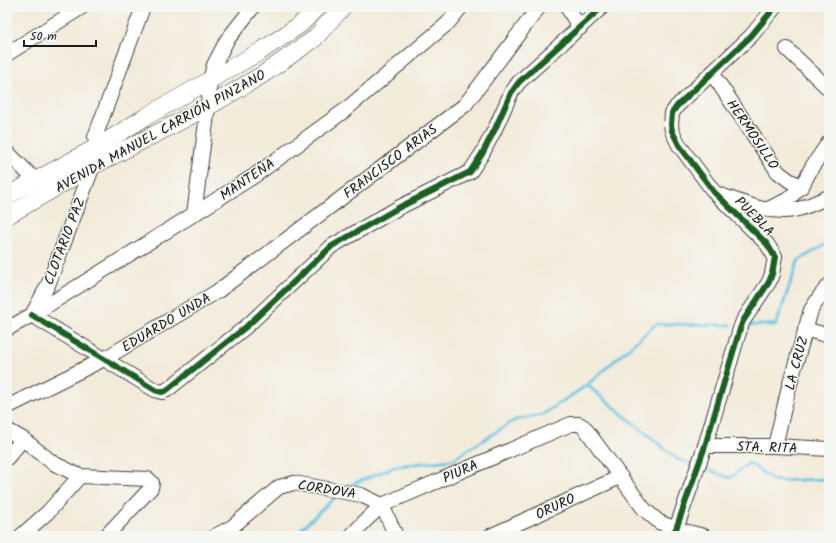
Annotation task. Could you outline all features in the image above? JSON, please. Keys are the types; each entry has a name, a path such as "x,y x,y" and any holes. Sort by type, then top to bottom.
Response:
{"main road":[{"name":"AVENIDA MANUEL CARRIÓN PINZANO","path":"7,196 97,147 147,116 262,51 301,24 317,7"},
{"name":"AVENIDA MANUEL CARRIÓN PINZANO","path":"7,216 93,166 208,108 262,75 314,39 343,7"}],"street":[{"path":"7,54 82,7"},
{"name":"CLOTARIO PAZ","path":"32,315 48,285 93,166 97,147 95,137 143,7"},
{"path":"194,214 208,108 210,80 214,65 227,40 253,7"},
{"name":"MANTEÑA","path":"7,329 32,315 254,176 344,111 448,22 461,7"},
{"name":"FRANCISCO ARIAS","path":"218,291 465,105 539,7"},
{"path":"567,7 580,28"},
{"path":"32,315 155,390 162,392 167,390 247,326 332,246 398,208 470,172 482,154 511,93 519,82 602,7"},
{"name":"PUEBLA","path":"673,532 705,446 743,321 769,282 775,265 774,257 767,244 714,192 679,145 670,125 672,113 677,106 751,36 775,7"},
{"path":"787,49 829,89"},
{"name":"HERMOSILLO","path":"712,73 778,172 790,181 802,186"},
{"path":"768,210 787,200 802,186 812,167 829,142"},
{"path":"7,152 35,180"},
{"path":"714,192 768,210 789,211 829,197"},
{"name":"LA CRUZ","path":"775,446 789,387 811,310 829,285"},
{"name":"EDUARDO UNDA","path":"7,407 104,359 218,291"},
{"path":"805,329 829,336"},
{"name":"PIURA","path":"351,536 382,505 571,424 579,424 584,427 620,477"},
{"path":"7,430 23,439 53,463 80,476 148,479 152,483 151,488 106,536"},
{"path":"7,458 23,439"},
{"name":"STA. RITA","path":"705,446 775,446 829,449"},
{"path":"21,536 48,512 80,476"},
{"path":"620,477 644,508 659,522 673,532 704,536"},
{"name":"ORURO","path":"490,536 620,477"},
{"name":"CORDOVA","path":"215,536 232,528 279,487 294,483 361,494 382,505"},
{"path":"382,505 396,536"}],"waterway":[{"path":"749,325 776,325 798,261 829,242"},
{"path":"346,487 396,466 452,460 515,420 542,415 587,385 656,324 731,325"},
{"path":"587,385 677,459 694,465"},
{"path":"701,467 730,478 749,463 775,481 829,479"},
{"path":"294,536 337,495"}],"cycle path":[{"path":"32,315 155,390 162,392 167,390 247,326 332,246 398,208 470,172 482,154 511,93 519,82 602,7"},
{"path":"670,536 676,529 705,446 743,321 769,282 775,257 767,244 714,192 679,145 672,131 672,113 677,106 751,36 775,7"}]}
